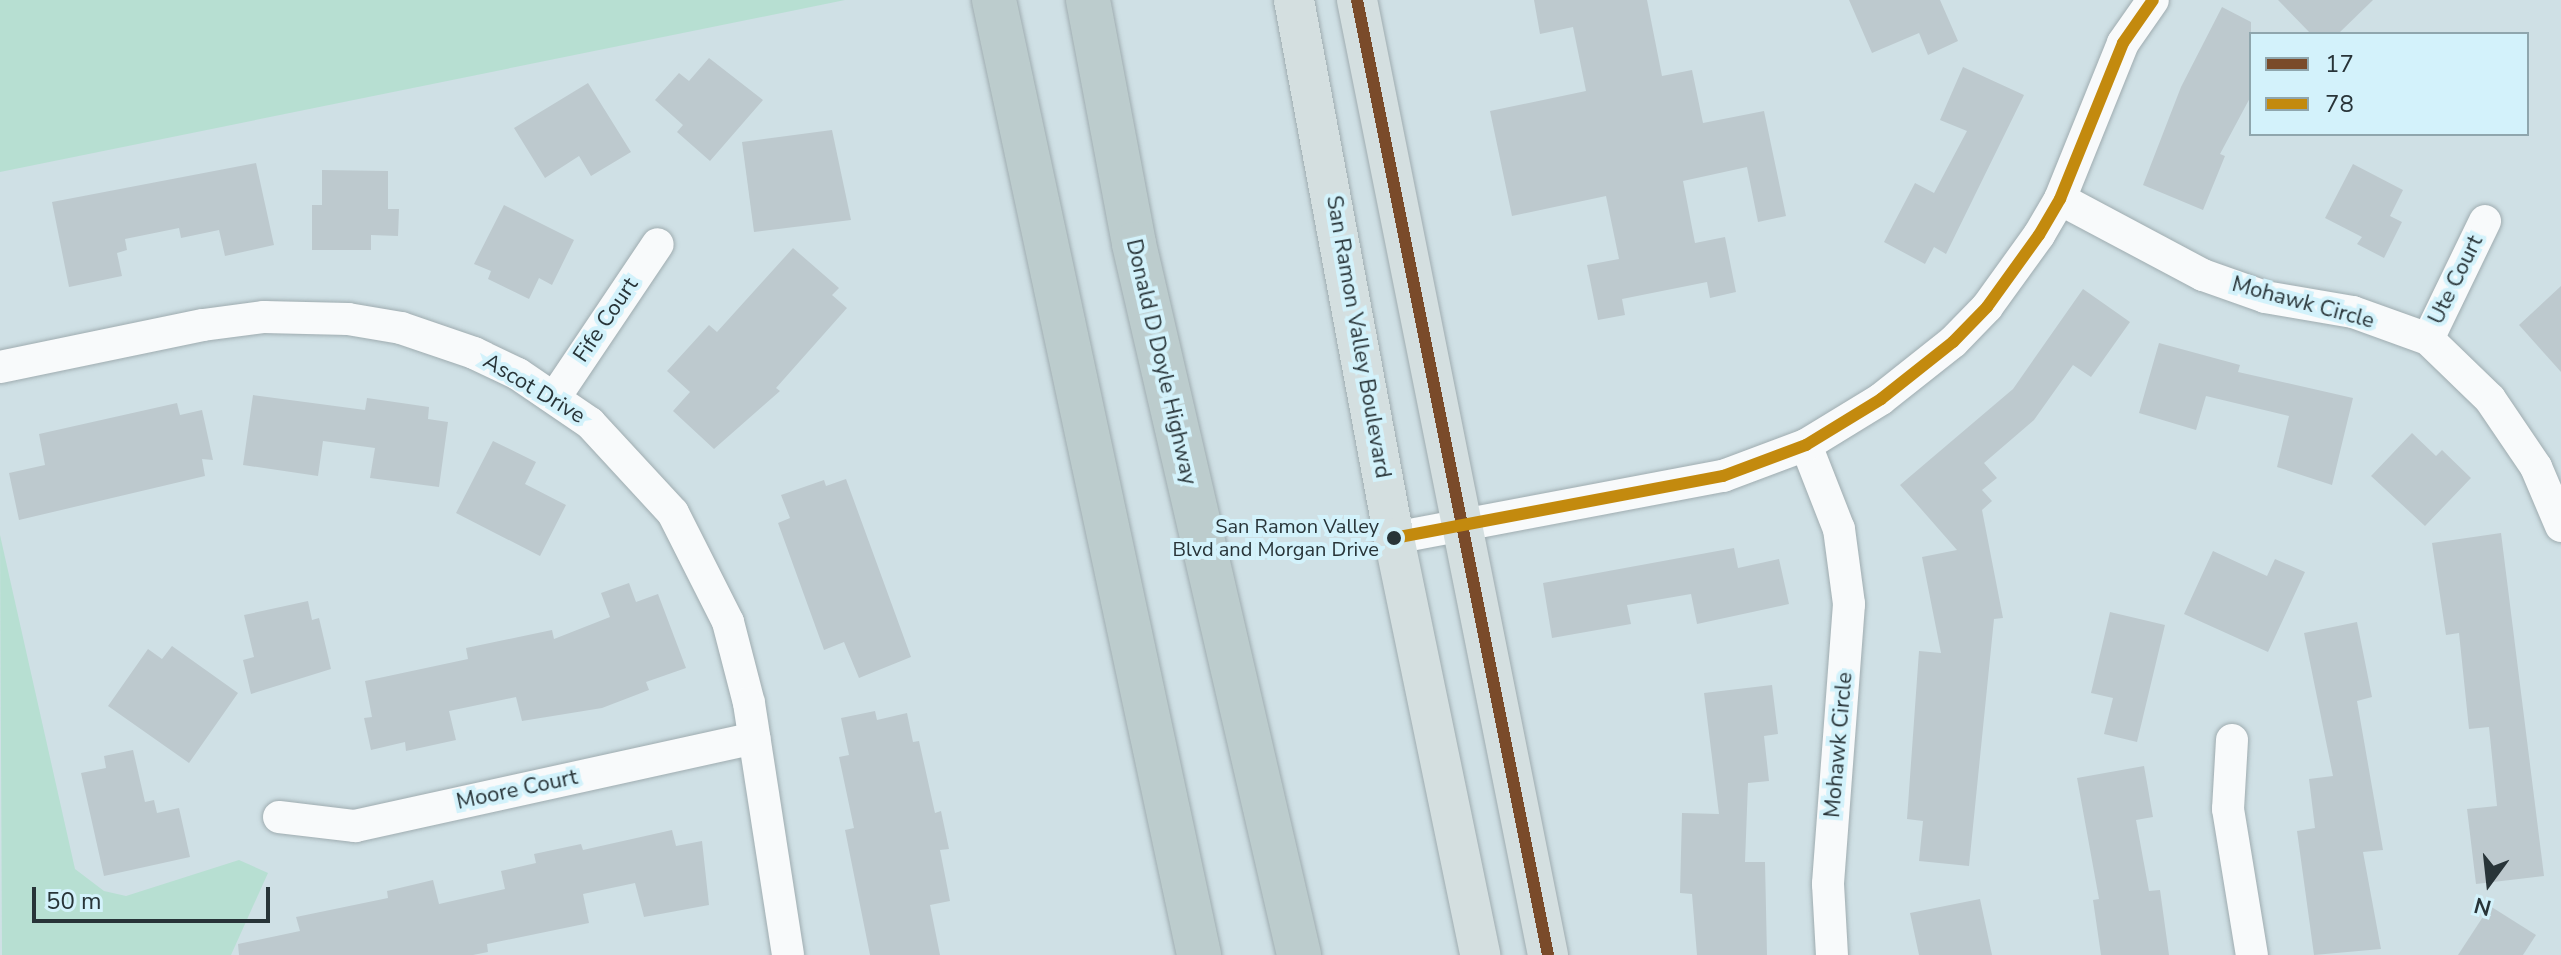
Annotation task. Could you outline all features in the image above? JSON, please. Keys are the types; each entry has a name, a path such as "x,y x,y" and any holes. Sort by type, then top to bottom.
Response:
{"highway":[{"path":"994,0 1199,955"},
{"name":"Donald D Doyle Highway","path":"1088,0 1137,260 1299,955"}],"main road":[{"name":"San Ramon Valley Boulevard","path":"1294,0 1394,538 1480,955"},
{"path":"1357,0 1548,955"}],"street":[{"path":"1394,538 1723,476 1806,445 1881,399 1953,342 1987,307 2060,199 2123,43 2153,0"},
{"name":"Mohawk Circle","path":"2060,199 2203,275 2265,297 2353,312 2428,339 2490,399 2536,467 2561,526"},
{"name":"Ute Court","path":"2428,339 2485,221"},
{"name":"Fife Court","path":"555,397 658,244"},
{"name":"Ascot Drive","path":"0,367 203,325 305,317 401,328 437,338 555,397 590,423 650,482 694,547 728,622 743,669 788,955"},
{"name":"Mohawk Circle","path":"1806,445 1839,529 1849,604 1828,884 1832,955"},
{"name":"Moore Court","path":"279,817 355,826 754,738"},
{"path":"2232,740 2228,809 2252,955"}],"green space":[{"path":"0,0 845,0 0,172"},
{"path":"0,535 75,869 104,891 126,896 239,860 268,873 231,955 2,955"}],"building":[{"path":"1534,0 1647,0 1662,76 1692,70 1703,123 1764,111 1786,216 1758,222 1747,167 1683,181 1695,243 1725,237 1736,292 1710,298 1707,282 1622,299 1625,315 1598,320 1587,265 1619,259 1606,196 1512,216 1490,111 1586,91 1573,27 1540,34"},
{"path":"1849,0 1940,0 1958,41 1928,55 1919,33 1872,53"},
{"path":"2278,0 2373,0 2340,32 2309,32"},
{"path":"2222,7 2251,22 2249,100 2220,154 2225,156 2203,210 2143,185 2181,87"},
{"path":"709,58 763,100 710,161 677,132 683,125 655,100 679,73 689,81"},
{"path":"1963,67 2024,95 1946,254 1934,247 1925,264 1884,242 1915,183 1934,193 1967,131 1940,120"},
{"path":"588,83 631,152 591,176 579,156 545,178 514,128"},
{"path":"832,130 851,220 754,232 742,142"},
{"path":"256,163 274,245 225,256 219,230 181,238 179,228 125,239 127,250 117,253 122,276 69,287 52,202"},
{"path":"2353,164 2403,190 2390,216 2402,222 2384,258 2357,244 2362,237 2325,218"},
{"path":"322,170 388,171 388,209 399,209 398,236 371,235 371,250 312,250 312,205 322,205"},
{"path":"504,205 574,240 552,285 539,278 529,299 488,279 491,271 474,264"},
{"path":"793,248 839,288 832,295 847,308 776,388 780,391 714,449 673,411 690,392 667,371 709,325 717,332"},
{"path":"2561,286 2561,372 2519,325"},
{"path":"2083,289 2130,322 2091,377 2073,365 2034,420 1984,463 1997,478 1982,490 1992,501 1982,510 2003,618 1994,619 1969,866 1919,861 1923,821 1907,819 1919,651 1941,653 1922,557 1957,550 1900,485 2013,389"},
{"path":"2159,343 2240,365 2238,372 2353,398 2332,485 2277,467 2289,416 2206,396 2196,430 2139,413"},
{"path":"253,395 365,410 367,398 429,407 428,419 448,422 439,487 370,478 375,448 323,441 318,476 243,465"},
{"path":"177,403 180,415 202,410 213,460 202,459 205,476 19,520 9,473 45,465 39,434"},
{"path":"2412,433 2436,456 2442,450 2471,478 2425,526 2371,476"},
{"path":"493,441 536,462 525,484 566,505 540,556 456,513"},
{"path":"846,479 911,657 859,678 844,642 824,650 778,523 790,518 781,495 824,480 826,486"},
{"path":"2501,533 2544,876 2476,884 2467,809 2497,806 2489,727 2469,729 2459,633 2446,635 2432,543"},
{"path":"1734,548 1738,568 1779,559 1789,604 1697,624 1691,594 1627,605 1631,624 1552,638 1543,583"},
{"path":"2213,551 2267,576 2275,559 2305,572 2268,652 2184,614"},
{"path":"629,583 636,602 658,594 686,668 646,682 649,690 602,708 522,721 516,697 449,711 456,740 406,751 405,742 371,750 364,718 372,717 365,681 468,659 466,648 552,630 554,639 610,617 601,593"},
{"path":"308,601 312,620 319,618 331,669 251,694 243,660 254,657 244,615"},
{"path":"2110,612 2165,625 2137,742 2104,734 2113,698 2091,693"},
{"path":"2357,622 2372,697 2357,701 2383,850 2363,852 2381,949 2314,955 2297,831 2315,828 2309,779 2333,776 2304,633"},
{"path":"172,646 238,693 189,763 108,706 148,649 162,659"},
{"path":"1772,685 1778,734 1764,736 1769,781 1748,783 1745,862 1765,862 1767,955 1697,955 1692,894 1680,893 1682,813 1719,814 1704,693"},
{"path":"875,711 877,720 907,713 913,742 919,741 935,813 941,811 949,849 940,850 950,901 930,905 940,955 870,955 845,830 854,828 839,757 849,755 841,718"},
{"path":"133,750 145,802 154,800 157,813 179,808 190,857 104,876 81,773 106,768 104,756"},
{"path":"2144,766 2153,817 2136,820 2149,891 2160,890 2169,955 2101,955 2093,900 2099,899 2077,778"},
{"path":"672,830 676,846 702,841 709,905 644,917 635,883 583,894 589,923 487,944 488,952 473,955 239,955 238,944 300,931 296,917 388,898 387,891 433,880 439,904 505,889 501,871 536,863 534,854 581,844 583,850"},
{"path":"1980,899 1992,955 1919,955 1910,913"},
{"path":"2490,906 2536,935 2523,955 2458,955"}],"transit line":[{"name":"17","path":"1357,0 1548,955"},
{"name":"78","path":"1394,538 1723,476 1806,445 1881,399 1953,342 1987,307 2039,235 2060,199 2123,43 2153,0"}],"place":[{"name":"San Ramon Valley Blvd and Morgan Drive","path":"1394,538"}]}
